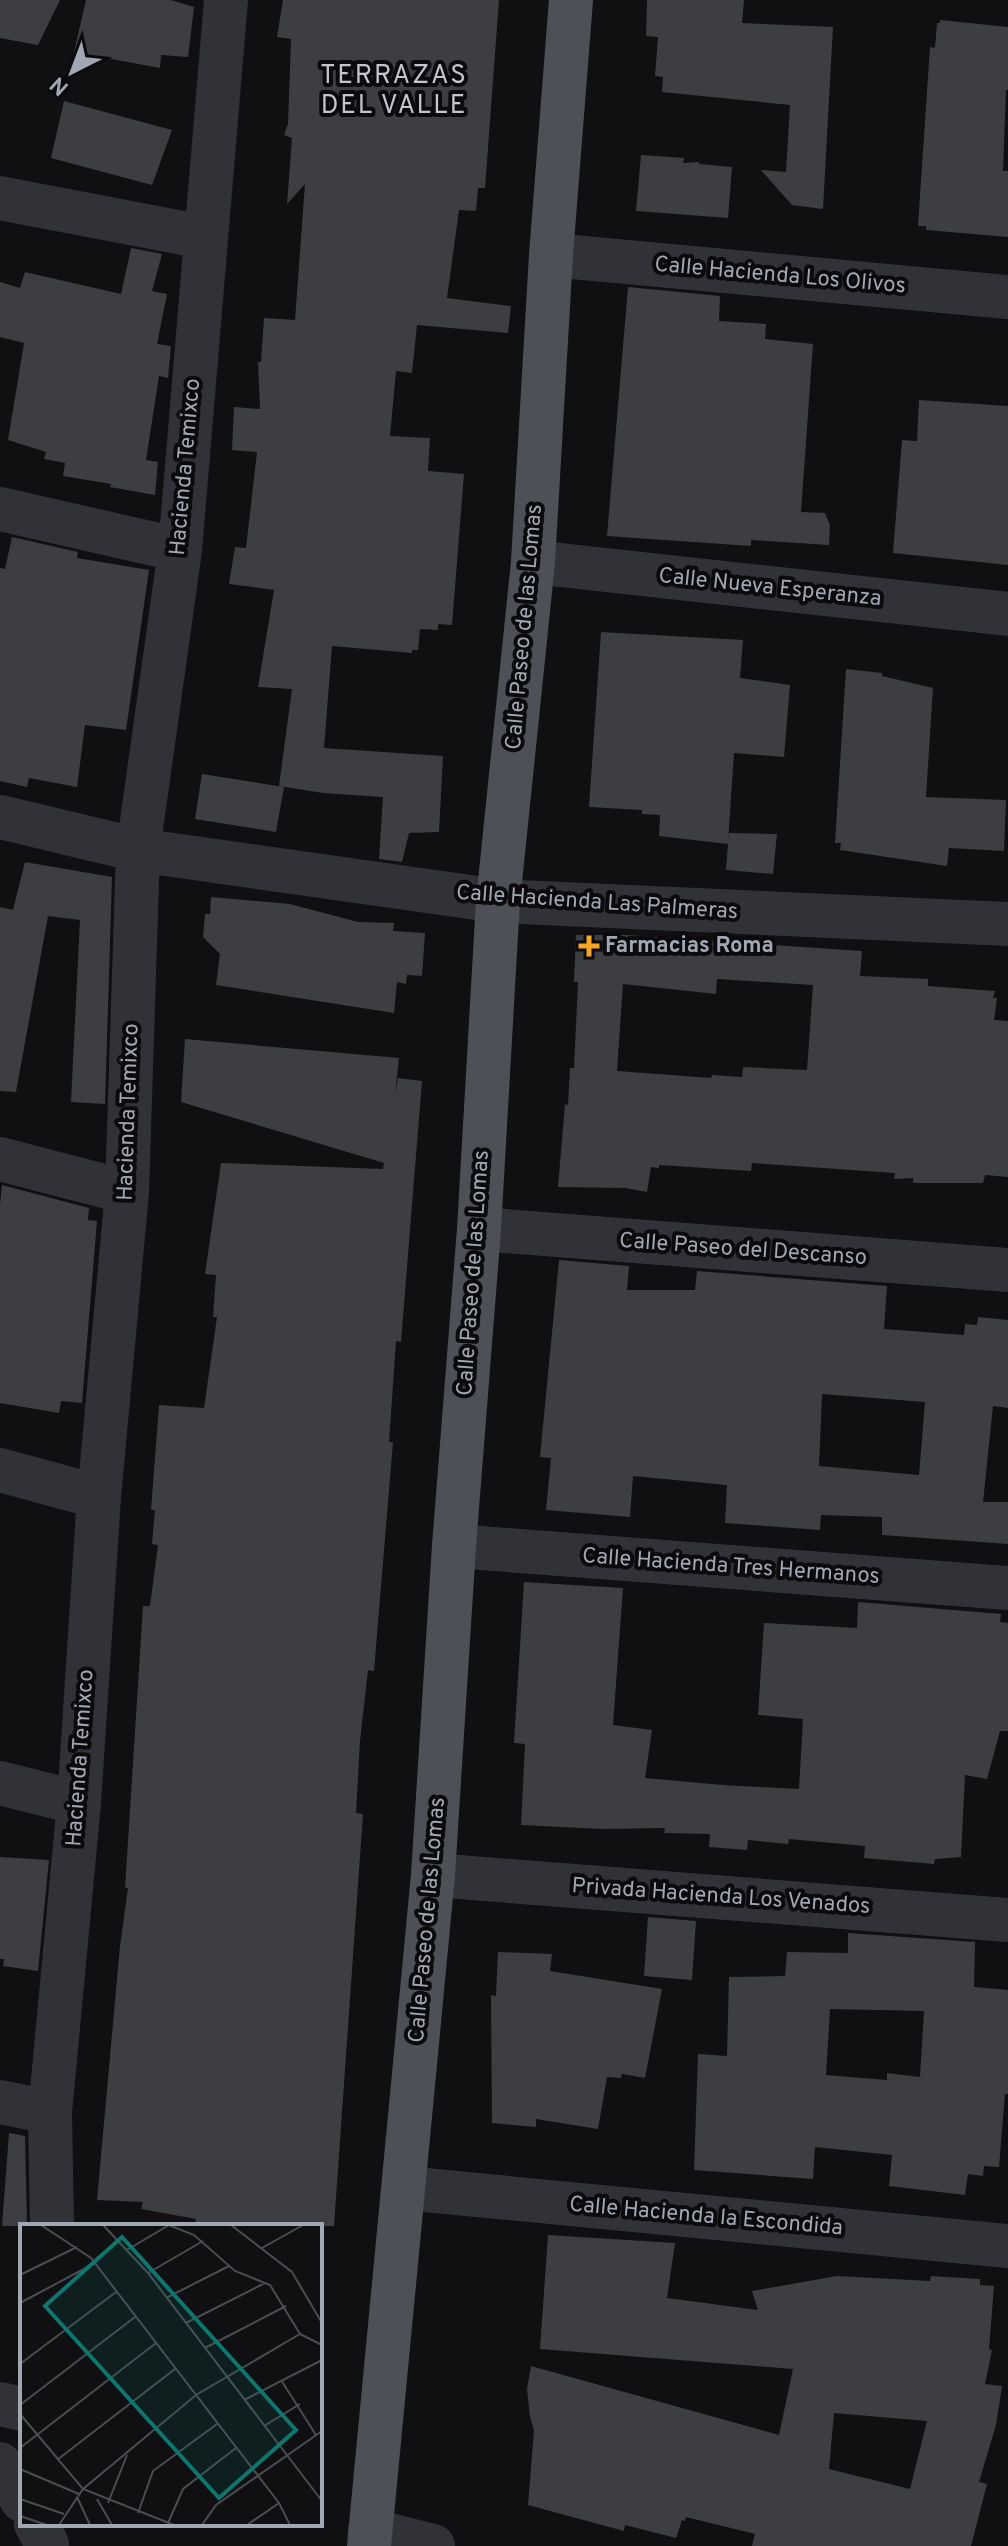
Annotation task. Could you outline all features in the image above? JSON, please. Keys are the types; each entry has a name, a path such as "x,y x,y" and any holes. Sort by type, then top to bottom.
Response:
{"main road":[{"name":"Calle Paseo de las Lomas","path":"369,2538 433,1875 454,1546 479,1229 498,901 533,562 551,255 571,0"}],"street":[{"name":"Hacienda Temixco","path":"52,2224 50,2112 79,1803 99,1497 127,1192 138,850 180,550 226,0"},
{"path":"0,198 204,237"},
{"name":"Calle Hacienda Los Olivos","path":"551,255 1008,297"},
{"path":"0,509 180,550"},
{"name":"Calle Nueva Esperanza","path":"533,562 1008,614"},
{"name":"Calle Hacienda Las Palmeras","path":"0,817 138,850 498,901 1008,924"},
{"path":"0,1159 127,1192"},
{"name":"Calle Paseo del Descanso","path":"479,1229 1008,1270"},
{"path":"0,1470 99,1497"},
{"name":"Calle Hacienda Tres Hermanos","path":"454,1546 1008,1588"},
{"path":"0,1783 79,1803"},
{"name":"Privada Hacienda Los Venados","path":"433,1875 1008,1920"},
{"path":"0,2102 50,2112"},
{"name":"Calle Hacienda la Escondida","path":"404,2188 1008,2246"},
{"path":"0,2404 20,2409"},
{"path":"0,2464 20,2497"},
{"path":"369,2538 433,2546"}],"building":[{"path":"0,0 60,0 38,45 0,38"},
{"path":"86,0 171,0 194,7 188,57 161,55 160,68 74,52"},
{"path":"283,0 499,0 485,188 478,188 476,211 459,210 447,298 511,306 508,333 417,325 412,373 396,371 390,436 430,438 428,471 464,474 452,625 438,624 438,630 420,629 418,650 412,650 412,653 332,646 324,748 443,756 439,832 409,833 402,862 379,859 383,797 279,786 292,689 258,687 274,590 229,584 235,547 246,548 257,452 232,450 234,407 260,409 258,362 261,362 264,318 295,320 305,184 287,204 292,138 284,135 288,124 291,39 277,37"},
{"path":"647,0 744,0 742,23 833,27 823,209 792,205 761,170 786,172 790,105 662,92 663,77 655,76 658,37 646,36"},
{"path":"940,20 1008,27 1003,171 1008,171 1008,237 926,230 926,226 918,226 930,47 935,48 937,23"},
{"path":"64,101 172,130 152,185 51,158"},
{"path":"641,155 684,158 683,163 732,167 728,218 636,211"},
{"path":"131,248 162,254 152,291 167,294 157,344 171,346 168,378 159,376 146,460 158,462 155,495 63,476 65,463 44,459 46,452 8,440 24,343 0,337 0,282 20,288 25,272 121,294"},
{"path":"628,287 720,296 719,321 766,324 765,339 813,344 801,512 825,513 830,525 829,545 751,540 751,546 607,536"},
{"path":"919,400 1008,406 1008,565 893,553 902,440 917,441"},
{"path":"12,537 78,552 77,558 149,570 126,730 85,725 77,787 29,778 27,787 0,781 0,568 5,569"},
{"path":"601,632 743,640 740,678 790,685 784,757 734,753 728,842 729,833 777,834 773,874 726,870 728,844 659,836 660,815 642,814 642,810 589,807"},
{"path":"846,669 882,673 882,676 933,688 926,797 1006,800 1004,851 949,848 947,866 840,850 841,843 835,843"},
{"path":"202,774 284,787 276,832 195,819"},
{"path":"25,862 112,877 105,1104 71,1102 80,920 48,916 16,1092 0,1091 0,907 13,910"},
{"path":"211,897 290,904 358,922 394,923 393,931 425,933 422,976 407,975 406,984 397,982 394,1013 216,985 220,954 203,937 205,914 210,914"},
{"path":"576,935 626,935 862,951 860,976 928,979 928,986 995,991 994,1020 1008,1021 1008,1177 985,1175 983,1183 913,1183 913,1178 894,1179 895,1173 752,1163 751,1171 659,1165 659,1168 651,1167 647,1192 625,1188 558,1187 565,1104 568,1105 570,1068 574,1068 578,982 574,982","holes":["717,979 813,985 807,1070 743,1067 742,1077 712,1075 711,1078 617,1071 623,984 716,994"]},
{"path":"185,1039 399,1058 395,1094 398,1078 422,1081 401,1342 396,1341 389,1442 393,1442 374,1671 368,1670 360,1741 356,1813 363,1814 334,2226 195,2224 196,2219 141,2209 143,2202 97,2200 128,1888 125,1888 143,1606 150,1606 158,1545 152,1544 155,1510 151,1510 159,1405 204,1408 217,1317 213,1317 216,1275 205,1274 221,1163 383,1169 384,1163 181,1102"},
{"path":"2,1185 89,1208 88,1220 97,1221 82,1403 61,1401 59,1413 0,1403"},
{"path":"559,1260 629,1266 627,1290 695,1290 697,1271 887,1286 884,1329 964,1335 965,1324 977,1325 978,1317 1008,1320 1008,1408 993,1406 983,1502 1008,1502 1008,1544 882,1535 882,1517 821,1515 820,1530 725,1523 727,1485 633,1476 630,1517 546,1510 551,1458 540,1457","holes":["822,1394 925,1402 919,1475 819,1466"]},
{"path":"524,1582 623,1588 613,1725 652,1730 645,1778 723,1785 799,1789 803,1719 758,1715 764,1623 857,1628 858,1602 1001,1614 1000,1622 1008,1623 1008,1731 1000,1731 987,1779 965,1775 961,1857 935,1859 934,1864 864,1858 865,1846 789,1839 788,1844 748,1840 747,1850 709,1847 710,1834 664,1833 665,1828 521,1825 525,1744 514,1743"},
{"path":"0,1857 49,1860 38,1971 3,1966 4,1959 0,1959"},
{"path":"648,1917 696,1921 692,1980 644,1976"},
{"path":"848,1933 975,1942 974,1987 1008,1990 1008,2094 1005,2094 999,2167 984,2166 983,2176 968,2174 965,2195 889,2186 892,2155 815,2147 813,2179 694,2170 698,2054 727,2056 729,1977 785,1976 787,1952 848,1953","holes":["830,2009 924,2011 920,2077 887,2073 887,2080 826,2075"]},
{"path":"498,1952 552,1954 550,1971 662,1989 645,2078 622,2074 621,2078 607,2077 598,2129 536,2119 536,2127 492,2123 491,1995 496,1996"},
{"path":"9,2133 25,2136 27,2224 2,2226"},
{"path":"548,2235 675,2243 667,2298 758,2310 752,2291 837,2276 930,2281 931,2276 980,2279 980,2285 994,2286 989,2349 992,2350 985,2384 1002,2386 996,2425 979,2482 987,2484 971,2546 752,2546 755,2534 686,2517 676,2538 625,2525 624,2531 528,2505 534,2430 527,2389 531,2366 779,2435 793,2369 540,2349","holes":["834,2413 927,2421 910,2489 829,2469"]}],"place":[{"name":"Farmacias Roma","path":"589,946"}],"district":[{"name":"TERRAZAS DEL VALLE","path":"394,91"}]}
